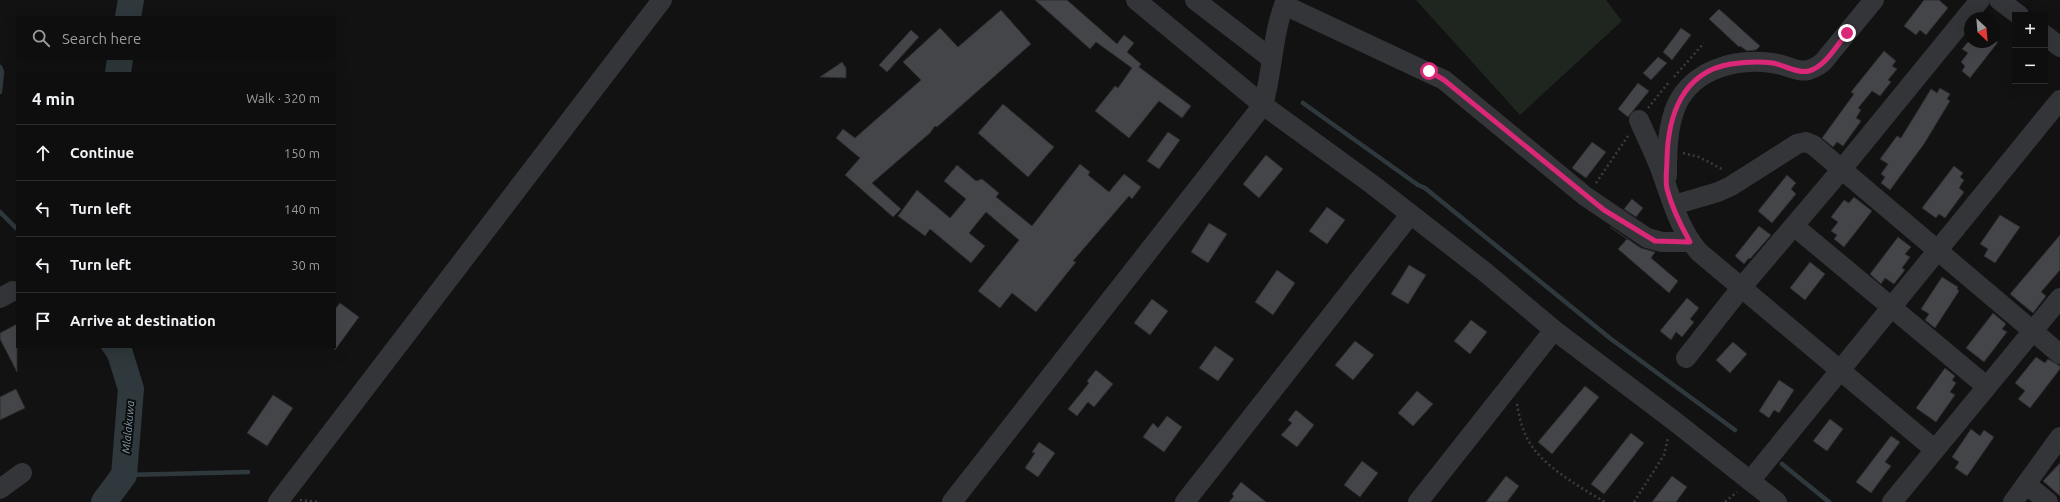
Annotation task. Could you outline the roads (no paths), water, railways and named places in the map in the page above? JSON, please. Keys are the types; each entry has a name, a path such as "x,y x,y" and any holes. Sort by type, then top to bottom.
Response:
{"lane":[{"path":"278,502 662,0"},
{"path":"1136,0 1263,105 1373,185 1485,272 1554,330 1673,420 1777,502"},
{"path":"1196,0 1272,59"},
{"path":"1670,197 1667,153 1672,120 1678,103 1688,88 1700,76 1717,68 1746,63 1771,63 1803,72 1814,69 1823,62 1874,0"},
{"path":"1686,358 1741,288 1842,169 1980,0"},
{"path":"1999,0 2015,12"},
{"path":"952,502 1263,105 1285,3 1444,80 1585,196 1647,238 1662,242 1690,242"},
{"path":"2048,37 2060,47"},
{"path":"1750,481 2060,100"},
{"path":"1639,120 1690,242 1709,262 1841,370 1934,449"},
{"path":"1670,197 1718,192 1740,180 1784,151 1806,142 1813,145 1842,169 2060,354"},
{"path":"1186,502 1410,215"},
{"path":"1794,226 1986,386"},
{"path":"1892,502 1934,449 2060,298"},
{"path":"1418,502 1554,330"},
{"path":"2013,502 2060,437"},
{"path":"0,489 22,473"},
{"path":"2026,484 2048,502"}],"waterway":[{"name":"Mlalakuwa","path":"128,16 131,0"},
{"name":"Mlalakuwa","path":"118,72 120,60"},
{"path":"0,67 2,72 0,92"},
{"path":"1303,103 1418,185 1425,188 1611,339 1735,430"},
{"path":"0,212 16,228"},
{"path":"104,348 131,389"},
{"name":"Mlalakuwa","path":"104,502 124,475 131,389 118,348"},
{"path":"1782,464 1829,502"},
{"path":"124,475 248,472"}]}
